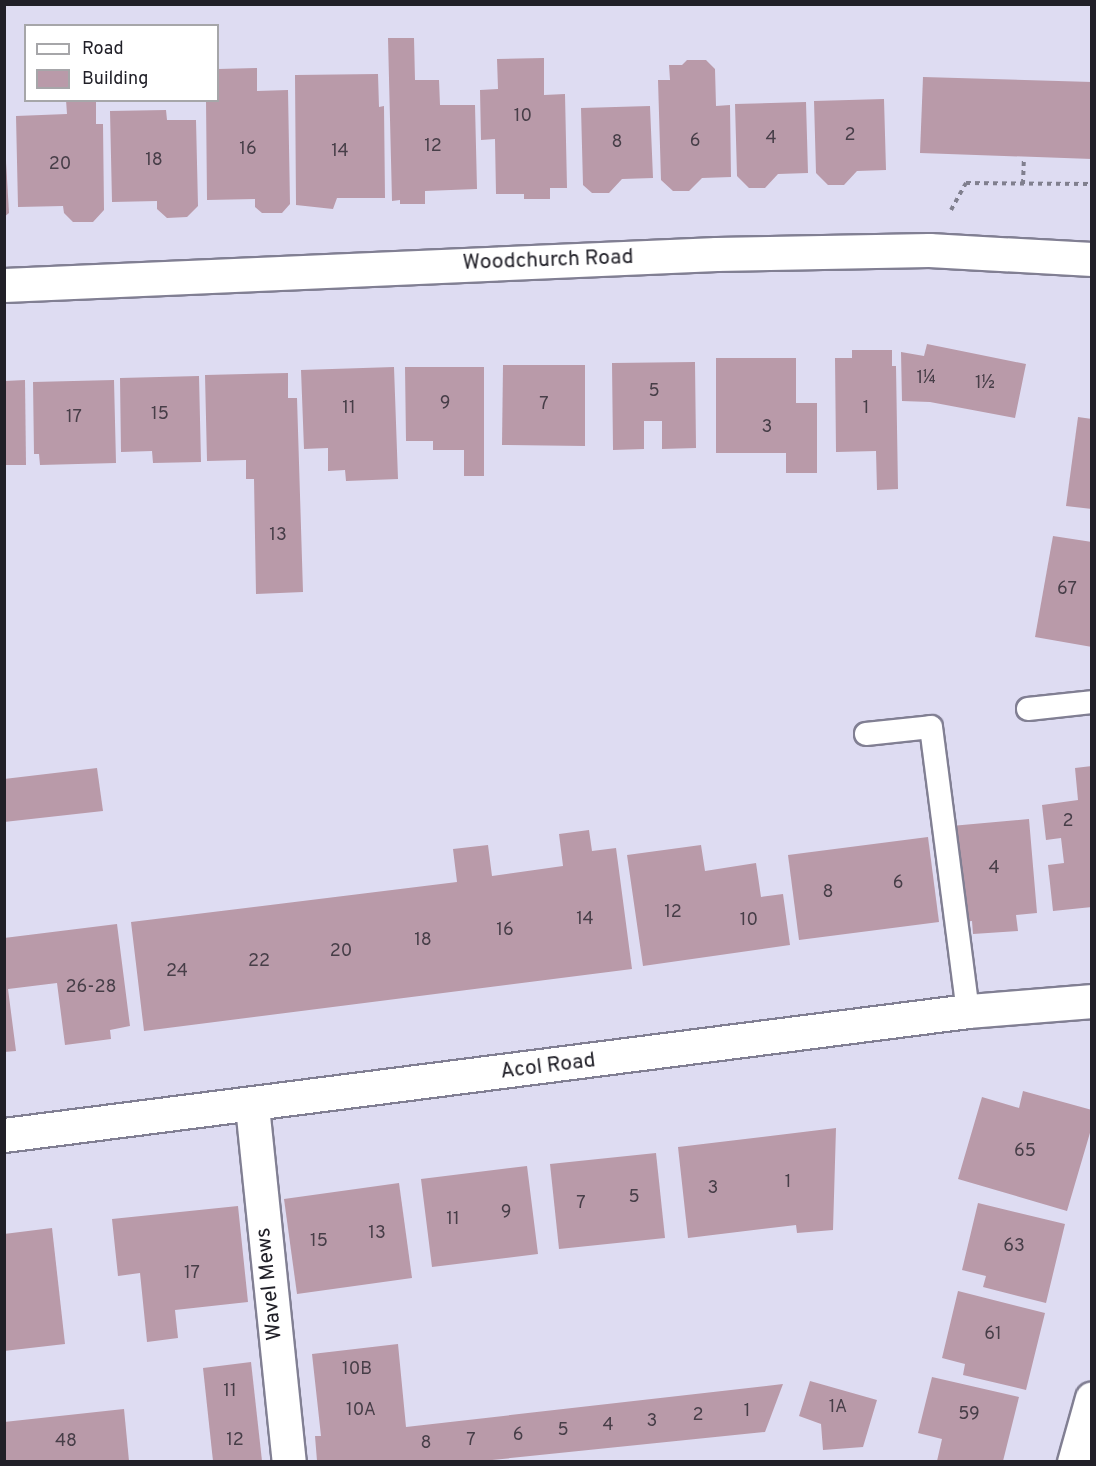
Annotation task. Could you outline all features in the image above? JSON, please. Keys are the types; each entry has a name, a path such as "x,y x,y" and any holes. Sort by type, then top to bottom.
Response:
{"street":[{"name":"Woodchurch Road","path":"4,285 716,254 929,250 1092,259"},
{"name":"Acol Road","path":"4,1135 252,1106 968,1011 1092,1001"},
{"name":"Wavel Mews","path":"252,1106 289,1461"},
{"path":"1074,1461 1092,1398"}],"lane":[{"path":"1028,709 1092,702"},
{"path":"866,734 931,727 968,1011"}],"path":[{"path":"1023,184 1024,157"},
{"path":"929,250 966,183 1092,184"}],"building":[{"path":"388,38 414,38 415,80 439,80 440,105 475,105 477,189 425,191 425,204 400,204 400,200 392,201"},
{"path":"544,58 544,95 565,94 567,188 550,188 550,199 524,199 524,194 496,194 495,139 481,140 480,90 498,89 497,59"},
{"path":"687,60 706,60 715,69 716,106 730,105 731,177 702,178 689,191 673,191 661,180 658,80 670,80 669,65 682,65"},
{"path":"257,68 257,91 288,90 290,204 282,213 262,213 255,207 255,199 207,200 206,102 219,102 219,69"},
{"path":"378,74 379,107 384,106 385,198 337,198 333,209 296,205 295,75"},
{"path":"923,77 1092,82 1092,159 920,153"},
{"path":"884,99 886,170 857,171 844,185 828,185 816,173 814,101"},
{"path":"66,102 96,102 96,124 103,124 104,210 93,222 73,222 64,213 63,206 18,207 16,116 67,114"},
{"path":"806,102 808,173 778,174 765,188 749,188 737,176 735,104"},
{"path":"650,106 653,178 622,179 609,193 592,193 583,185 581,108"},
{"path":"166,110 167,120 196,120 198,206 187,217 167,218 157,209 157,201 112,202 110,111"},
{"path":"4,127 9,213 4,217"},
{"path":"927,344 1026,364 1015,418 930,402 902,401 901,352 924,356"},
{"path":"852,350 892,350 892,366 896,366 898,489 877,490 876,451 836,452 835,358 852,358"},
{"path":"716,358 796,358 796,403 817,403 817,473 786,473 786,453 716,453"},
{"path":"695,362 696,448 662,449 662,421 644,421 644,449 613,450 612,363"},
{"path":"503,365 585,365 585,446 502,445"},
{"path":"394,367 398,479 346,481 345,470 328,471 328,448 304,449 301,370"},
{"path":"405,367 484,367 484,476 464,476 464,450 433,450 433,441 406,441"},
{"path":"288,373 288,398 297,398 303,592 256,594 254,479 246,479 246,460 207,461 205,375"},
{"path":"199,376 201,462 153,463 152,451 121,452 120,378"},
{"path":"25,380 26,465 5,465 5,381"},
{"path":"114,380 116,463 40,465 39,454 34,454 33,382"},
{"path":"1078,417 1092,419 1092,509 1066,506"},
{"path":"1053,536 1092,542 1092,647 1035,637"},
{"path":"1092,766 1092,907 1053,911 1048,865 1064,863 1061,838 1046,840 1042,805 1078,800 1075,768"},
{"path":"97,768 103,811 4,822 4,779"},
{"path":"1029,819 1037,913 1016,915 1018,931 973,934 972,921 960,922 951,826"},
{"path":"589,830 592,851 616,848 632,969 144,1031 131,922 457,882 453,849 488,845 492,876 563,866 559,834"},
{"path":"928,837 939,922 799,940 788,855"},
{"path":"701,845 705,871 756,863 761,897 783,894 790,945 643,966 627,855"},
{"path":"117,924 130,1026 110,1030 111,1039 65,1045 57,983 8,989 16,1051 4,1052 4,938"},
{"path":"1023,1091 1092,1110 1092,1126 1067,1211 958,1179 982,1097 1019,1108"},
{"path":"836,1128 833,1230 797,1233 796,1225 688,1238 678,1147"},
{"path":"656,1153 665,1238 559,1249 550,1164"},
{"path":"527,1166 538,1254 432,1267 421,1179"},
{"path":"399,1183 412,1278 297,1294 284,1199"},
{"path":"978,1203 1065,1224 1046,1303 983,1287 986,1276 962,1270"},
{"path":"238,1206 248,1302 175,1310 178,1338 147,1342 140,1273 118,1276 112,1219"},
{"path":"52,1228 65,1344 4,1351 4,1234"},
{"path":"958,1291 1045,1313 1026,1390 963,1375 965,1364 942,1358"},
{"path":"398,1344 406,1427 783,1384 765,1432 482,1461 317,1461 315,1436 321,1436 312,1354"},
{"path":"251,1362 262,1461 213,1461 203,1368"},
{"path":"932,1377 1019,1397 1003,1461 937,1461 942,1439 918,1433"},
{"path":"810,1381 877,1400 863,1447 823,1450 821,1424 799,1416"},
{"path":"124,1409 129,1461 4,1461 4,1422"}]}
